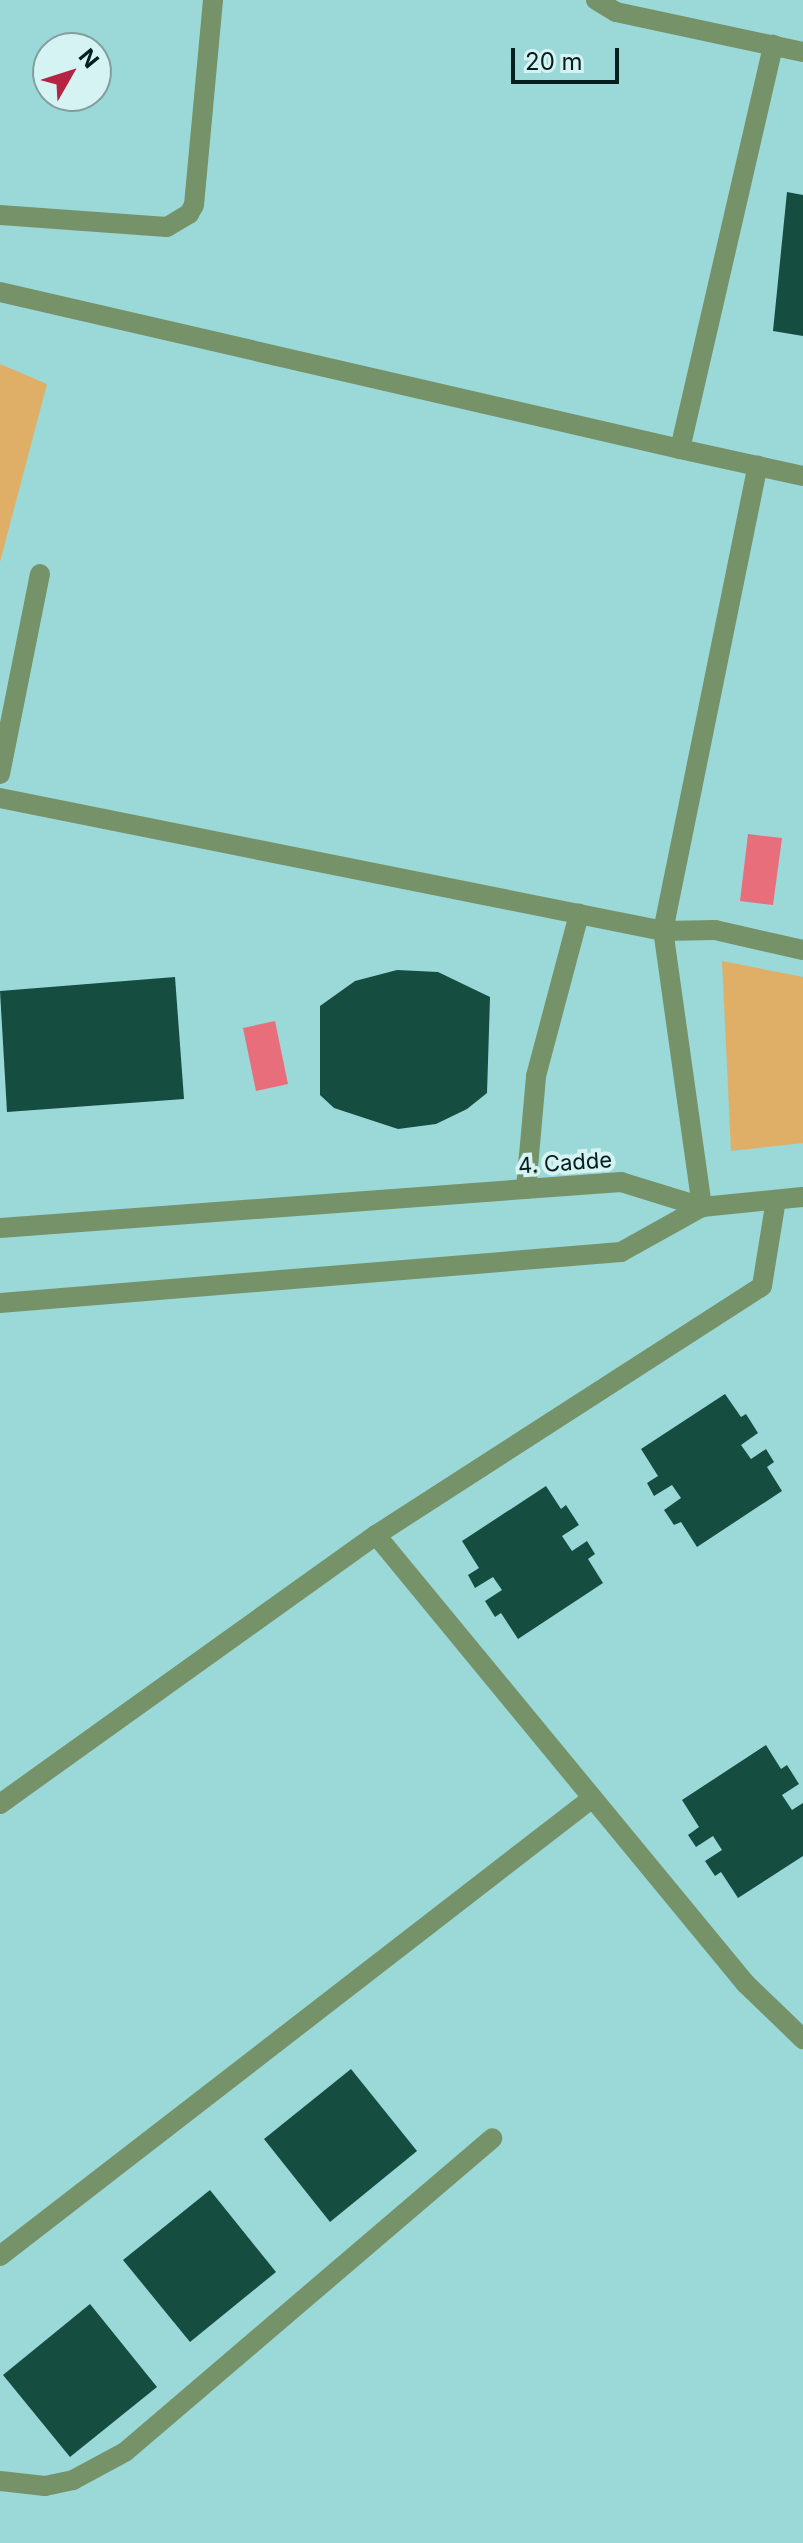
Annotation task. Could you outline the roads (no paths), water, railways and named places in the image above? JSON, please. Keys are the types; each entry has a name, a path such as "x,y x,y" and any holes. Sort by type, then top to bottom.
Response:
{"street":[{"path":"0,215 167,227 189,214 194,205 213,0"},
{"path":"596,0 616,12 803,52"},
{"path":"680,449 773,45"},
{"path":"0,292 803,476"},
{"path":"702,1207 663,931 758,466"},
{"path":"0,774 40,574"},
{"path":"0,798 663,931 715,930 803,950"},
{"path":"526,1189 536,1076 579,914"},
{"name":"4. Cadde","path":"0,1228 621,1182 702,1207"},
{"path":"0,1303 621,1252 702,1207 803,1197"},
{"path":"0,1804 376,1535 762,1286 776,1200"},
{"path":"376,1535 745,1983 803,2039"},
{"path":"0,2256 591,1799"},
{"path":"0,2481 45,2486 73,2480 125,2452 492,2138"}]}
